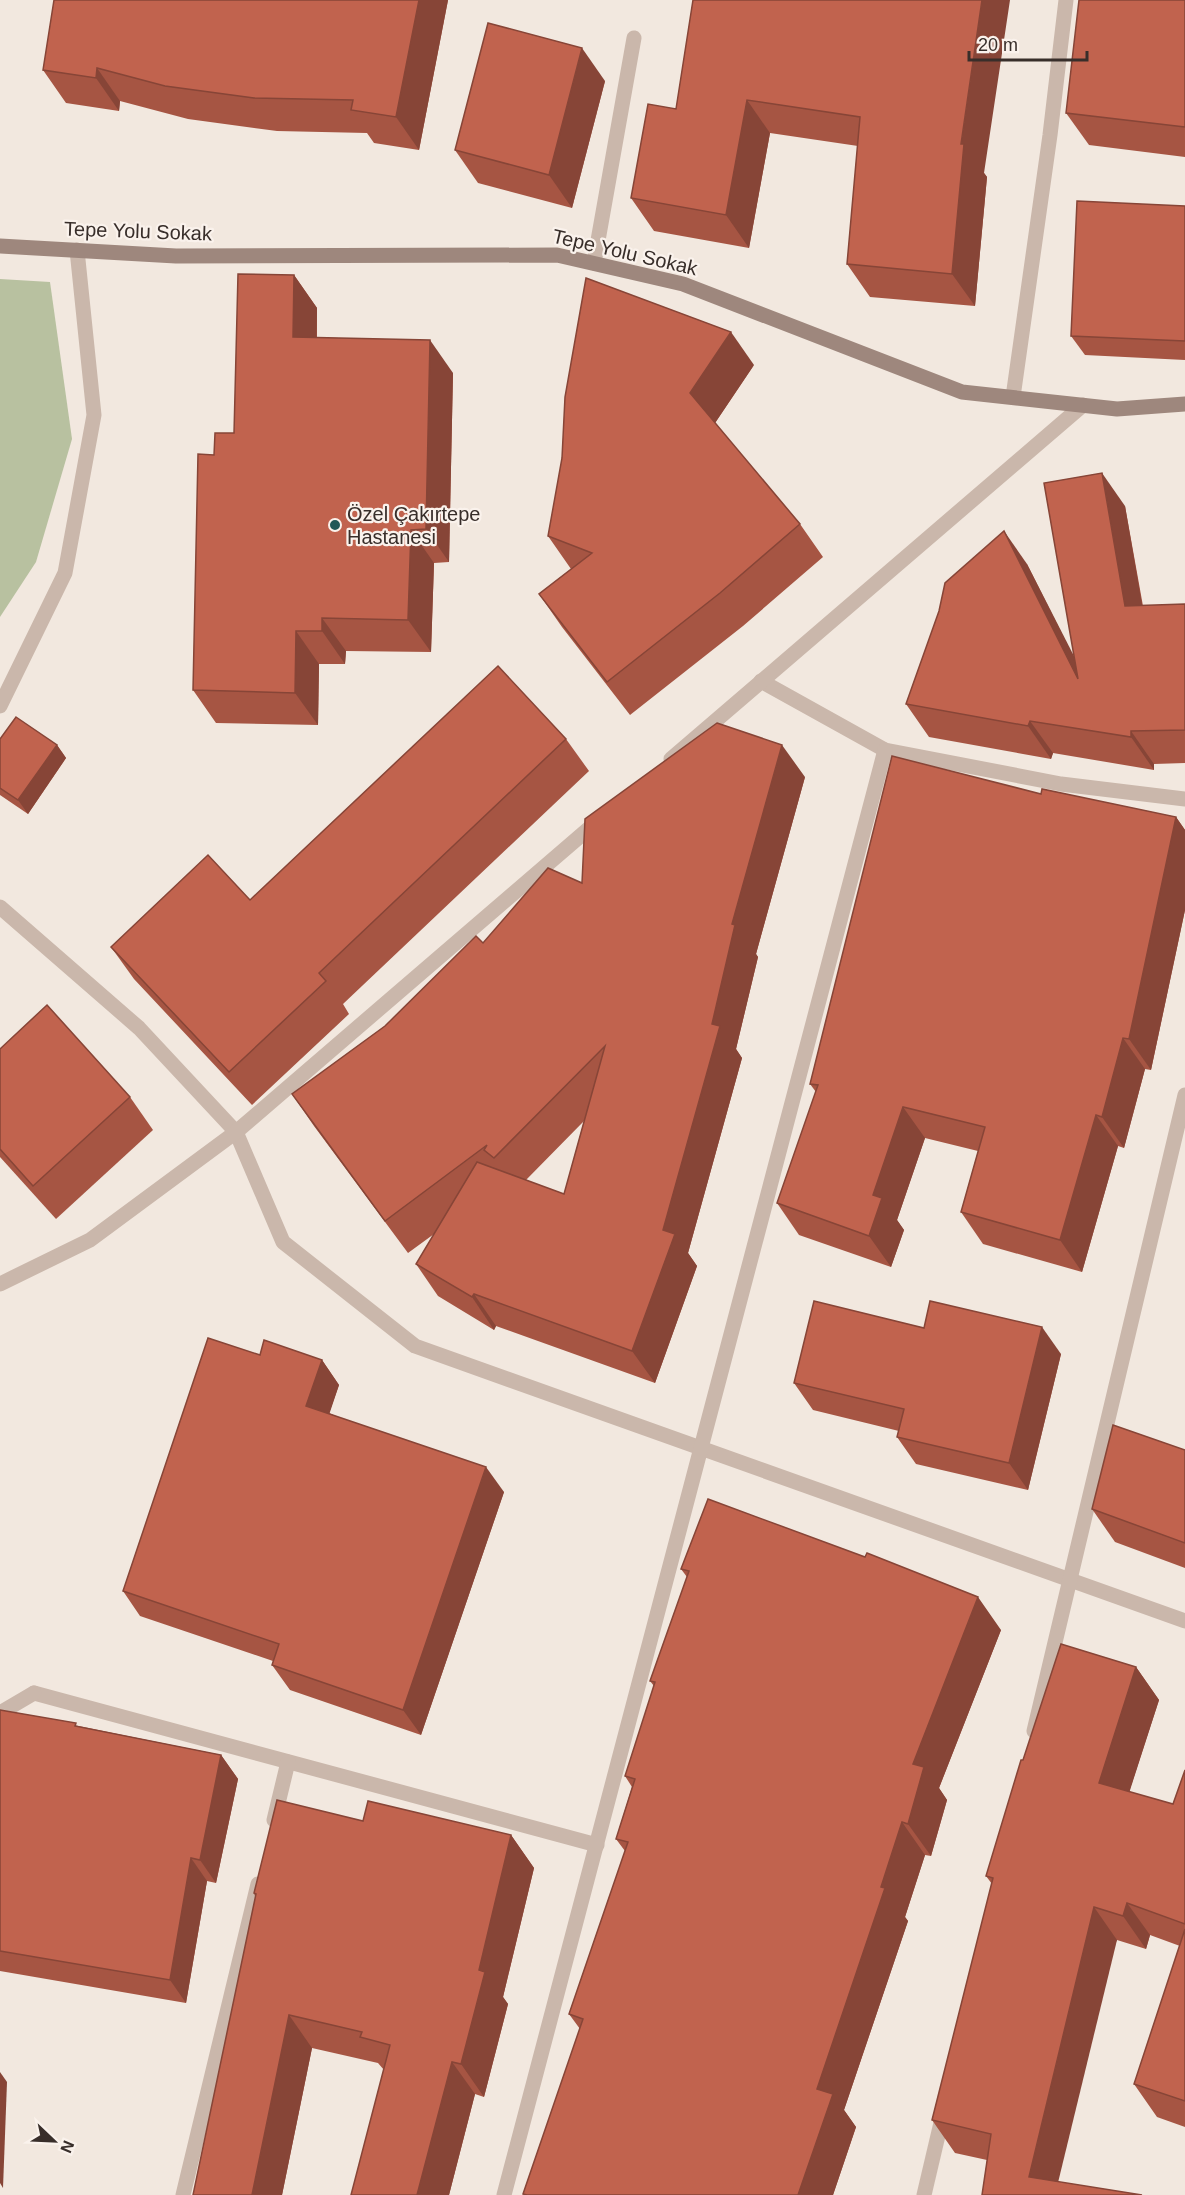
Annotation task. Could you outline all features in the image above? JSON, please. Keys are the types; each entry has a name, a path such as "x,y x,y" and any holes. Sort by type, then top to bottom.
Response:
{"street":[{"path":"1013,397 1050,135 1066,0"},
{"path":"594,263 634,38"},
{"name":"Tepe Yolu Sokak","path":"0,246 177,256 557,255 683,284 962,392 1117,409 1185,404"},
{"path":"0,706 65,573 94,415 78,250"},
{"path":"661,767 1083,405"},
{"path":"760,681 885,750 1061,784 1185,799"},
{"path":"504,2195 885,750"},
{"path":"0,1284 90,1240 236,1132 616,806"},
{"path":"0,907 139,1028 236,1132 283,1242 415,1346 1185,1621"},
{"path":"1032,1743 1185,1095"},
{"path":"0,1713 34,1693 597,1845"},
{"path":"271,1830 288,1762"},
{"path":"183,2195 263,1864"},
{"path":"924,2195 949,2091"}],"green space":[{"path":"0,279 50,282 72,439 36,562 0,617"}],"building":[{"path":"54,0 419,0 396,117 351,110 353,100 254,98 165,86 97,68 96,78 43,70"},
{"path":"693,0 982,0 961,144 964,144 952,274 847,264 860,117 747,100 726,215 631,198 648,104 676,109"},
{"path":"1079,0 1185,0 1185,127 1066,113"},
{"path":"488,23 582,48 549,175 455,150"},
{"path":"1077,201 1185,206 1185,341 1071,336"},
{"name":"Özel Çakırtepe Hastanesi","path":"238,274 294,275 293,337 430,340 426,529 411,530 408,620 322,618 322,631 296,631 295,693 193,690 198,454 214,455 215,433 234,433"},
{"path":"586,278 731,332 690,393 800,524 720,593 607,682 539,594 592,553 548,536 562,458 565,397"},
{"path":"1102,473 1125,606 1185,604 1185,730 1131,731 1131,737 1030,721 1028,726 906,704 939,611 945,583 1004,531 1078,679 1044,483"},
{"path":"498,666 566,739 319,973 326,981 229,1072 111,947 208,855 250,900"},
{"path":"16,717 57,745 18,800 0,788 0,739"},
{"path":"717,723 782,745 732,924 735,925 712,1024 720,1026 663,1230 675,1234 632,1351 474,1294 472,1297 416,1264 477,1162 564,1194 605,1046 494,1158 484,1150 487,1145 385,1221 292,1094 385,1026 476,936 483,943 548,868 582,883 585,819"},
{"path":"892,756 1041,794 1042,789 1176,817 1129,1039 1123,1038 1102,1117 1096,1115 1060,1240 961,1212 985,1127 903,1107 873,1195 882,1198 869,1236 777,1203 818,1085 810,1084"},
{"path":"47,1005 130,1097 33,1186 0,1149 0,1049"},
{"path":"814,1301 924,1328 930,1301 1042,1327 1009,1463 897,1437 904,1409 794,1383"},
{"path":"208,1338 260,1355 264,1340 322,1360 306,1406 486,1467 403,1710 272,1665 279,1644 123,1591"},
{"path":"1113,1425 1185,1450 1185,1543 1092,1509"},
{"path":"708,1499 865,1557 867,1553 978,1597 913,1764 924,1767 908,1824 902,1822 881,1887 885,1888 817,2089 833,2094 798,2195 523,2194 583,2019 569,2014 628,1842 616,1839 635,1779 625,1776 655,1682 650,1681 689,1571 681,1569"},
{"path":"1061,1644 1136,1667 1099,1783 1173,1804 1185,1770 1185,1924 1127,1903 1123,1916 1094,1907 1029,2177 1142,2195 982,2195 991,2134 932,2120 993,1878 986,1876 1021,1760 1023,1760"},
{"path":"0,1710 76,1723 75,1726 221,1755 200,1860 191,1858 170,1980 0,1951"},
{"path":"277,1800 363,1821 368,1801 511,1835 479,1970 485,1972 461,2064 452,2062 417,2195 351,2195 390,2045 360,2037 362,2032 289,2015 252,2195 193,2195 256,1894 254,1893"},
{"path":"1185,1929 1185,2101 1134,2084"}],"place":[{"name":"Özel Çakırtepe Hastanesi","path":"335,525"}]}
